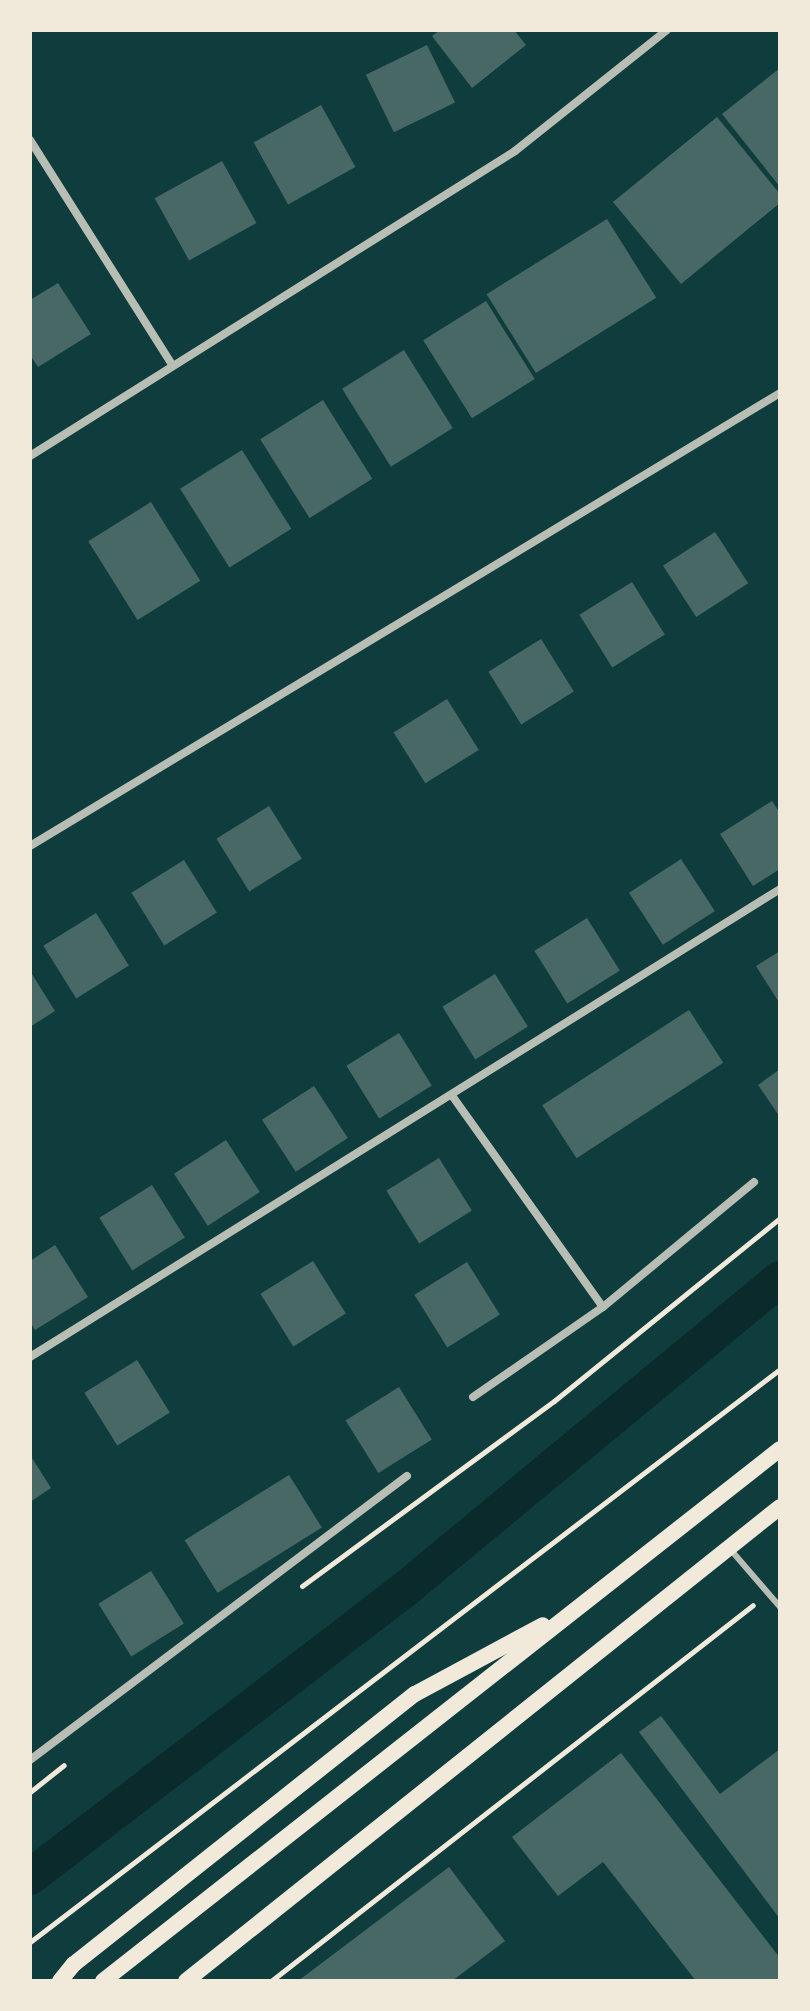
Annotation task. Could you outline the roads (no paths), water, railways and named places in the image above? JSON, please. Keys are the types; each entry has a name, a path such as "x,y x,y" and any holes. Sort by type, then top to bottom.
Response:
{"main road":[{"path":"103,1981 780,1449"},
{"path":"186,1981 780,1507"},
{"path":"60,1981 74,1964 415,1694 584,1603"}],"street":[{"path":"30,456 515,151 667,30"},
{"path":"30,140 173,366"},
{"path":"30,846 780,393"},
{"path":"30,1357 453,1097 780,889"},
{"path":"453,1097 603,1307"},
{"path":"473,1397 603,1307 754,1182"},
{"path":"30,1760 407,1476"}],"lane":[{"path":"728,1548 780,1607"}],"waterway":[{"path":"30,1877 404,1590 780,1279"}]}
